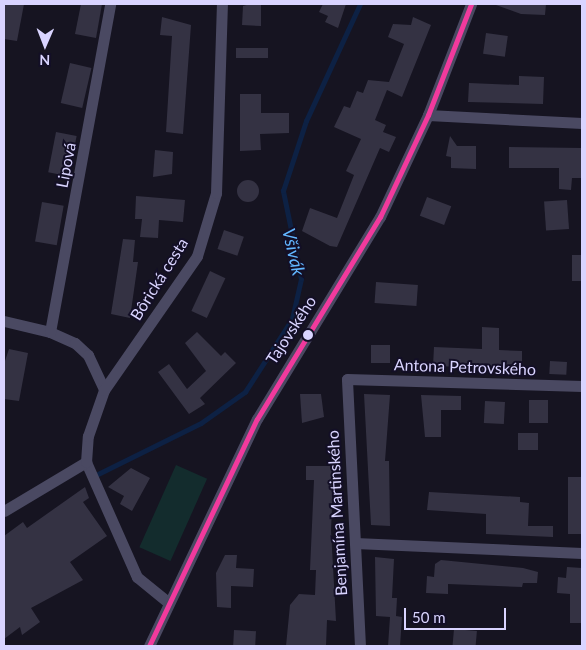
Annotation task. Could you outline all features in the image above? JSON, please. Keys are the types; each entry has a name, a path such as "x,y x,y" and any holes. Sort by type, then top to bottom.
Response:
{"street":[{"name":"Lipová","path":"50,332 110,4"},
{"name":"Bôrická cesta","path":"87,466 88,436 104,390 197,256 211,217 220,153 222,4"},
{"name":"Tajovského","path":"148,646 257,419 380,217 428,115 471,4"},
{"path":"428,115 582,123"},
{"path":"4,322 50,332 88,355 104,390"},
{"name":"Antona Petrovského","path":"347,379 582,386"},
{"name":"Benjamína Martinského","path":"347,379 360,646"},
{"path":"4,511 87,466 137,577 169,603"},
{"path":"355,543 582,553"}],"green space":[{"path":"176,465 207,479 170,561 139,547"}],"building":[{"path":"4,4 24,4 17,41 4,39"},
{"path":"81,4 102,4 96,38 75,34"},
{"path":"261,4 261,26 242,25 243,6"},
{"path":"323,4 346,4 338,28 325,22 328,16 319,12"},
{"path":"546,4 545,15 521,14 496,5"},
{"path":"162,17 191,25 183,134 166,132 172,36 160,35"},
{"path":"413,17 431,25 402,97 387,90 375,120 386,125 383,132 396,137 389,152 380,148 337,247 330,246 302,231 310,208 337,218 354,175 346,171 361,139 334,127 344,106 350,108 357,91 363,93 368,80 389,82 404,44 388,37 393,24 411,25"},
{"path":"486,33 508,36 505,57 483,54"},
{"path":"236,48 268,48 268,58 236,58"},
{"path":"70,63 91,68 82,108 61,103"},
{"path":"519,76 544,77 543,104 468,102 469,83 519,85"},
{"path":"240,94 261,94 261,113 289,113 289,133 260,134 261,150 240,151"},
{"path":"56,132 77,136 69,176 48,172"},
{"path":"450,136 457,146 476,146 476,169 451,168 451,157 446,156"},
{"path":"509,147 582,148 582,178 572,178 571,190 559,189 559,168 509,168"},
{"path":"155,150 173,152 172,174 153,177"},
{"path":"244,180 252,180 259,187 259,195 252,202 244,202 237,195 237,187"},
{"path":"136,196 185,200 183,222 159,220 158,238 140,237 142,219 135,219"},
{"path":"427,197 451,206 444,225 420,216"},
{"path":"567,200 569,229 546,231 544,202"},
{"path":"42,202 64,206 57,245 35,241"},
{"path":"224,230 244,237 237,256 217,249"},
{"path":"123,239 135,240 133,262 138,262 130,318 111,314"},
{"path":"572,255 582,255 582,281 572,281"},
{"path":"210,271 225,278 207,318 191,311"},
{"path":"376,282 418,285 416,306 375,303"},
{"path":"482,327 499,328 499,350 522,351 522,371 465,372 465,367 433,366 434,347 482,349"},
{"path":"197,332 221,356 225,352 236,363 200,398 205,404 189,414 158,372 169,364 187,389 206,371 185,343"},
{"path":"371,345 390,345 390,363 371,363"},
{"path":"9,349 28,353 19,401 4,399 4,364"},
{"path":"550,361 567,362 566,375 549,374"},
{"path":"300,394 321,394 324,417 302,423"},
{"path":"364,394 390,395 385,461 389,461 390,526 371,525"},
{"path":"421,395 461,396 461,410 441,410 441,437 425,437"},
{"path":"529,400 548,400 548,423 529,423"},
{"path":"485,401 505,402 504,424 484,423"},
{"path":"518,433 538,433 538,450 518,450"},
{"path":"306,466 334,466 331,530 336,621 327,620 326,646 286,646 290,605 299,594 315,595 316,570 310,570 314,480 306,480"},
{"path":"131,468 150,478 132,511 120,504 124,496 108,487"},
{"path":"568,477 582,477 582,534 568,534"},
{"path":"85,487 89,498 83,502 107,536 70,562 83,580 31,608 40,622 22,635 20,627 4,639 4,536 23,522 27,528"},
{"path":"429,492 520,497 520,502 529,503 528,526 553,526 553,537 486,534 486,514 427,510"},
{"path":"225,555 237,555 236,568 254,569 253,587 231,586 231,608 217,607 216,573"},
{"path":"375,557 394,559 392,598 397,598 396,616 402,617 400,646 388,646 390,617 376,616"},
{"path":"441,560 523,568 538,572 537,583 523,583 522,587 448,584 448,594 426,593 427,576 434,577 435,564"},
{"path":"567,567 582,568 582,623 570,623 570,594 557,593 558,577 566,578"},
{"path":"454,629 477,631 476,646 453,646"},
{"path":"234,630 256,631 255,646 233,646"}],"waterway":[{"name":"Všivák","path":"98,474 201,423 245,392 292,319 301,279 283,191 306,121 360,4"}],"transit line":[{"path":"149,646 257,419 380,217 428,115 471,4"}]}
